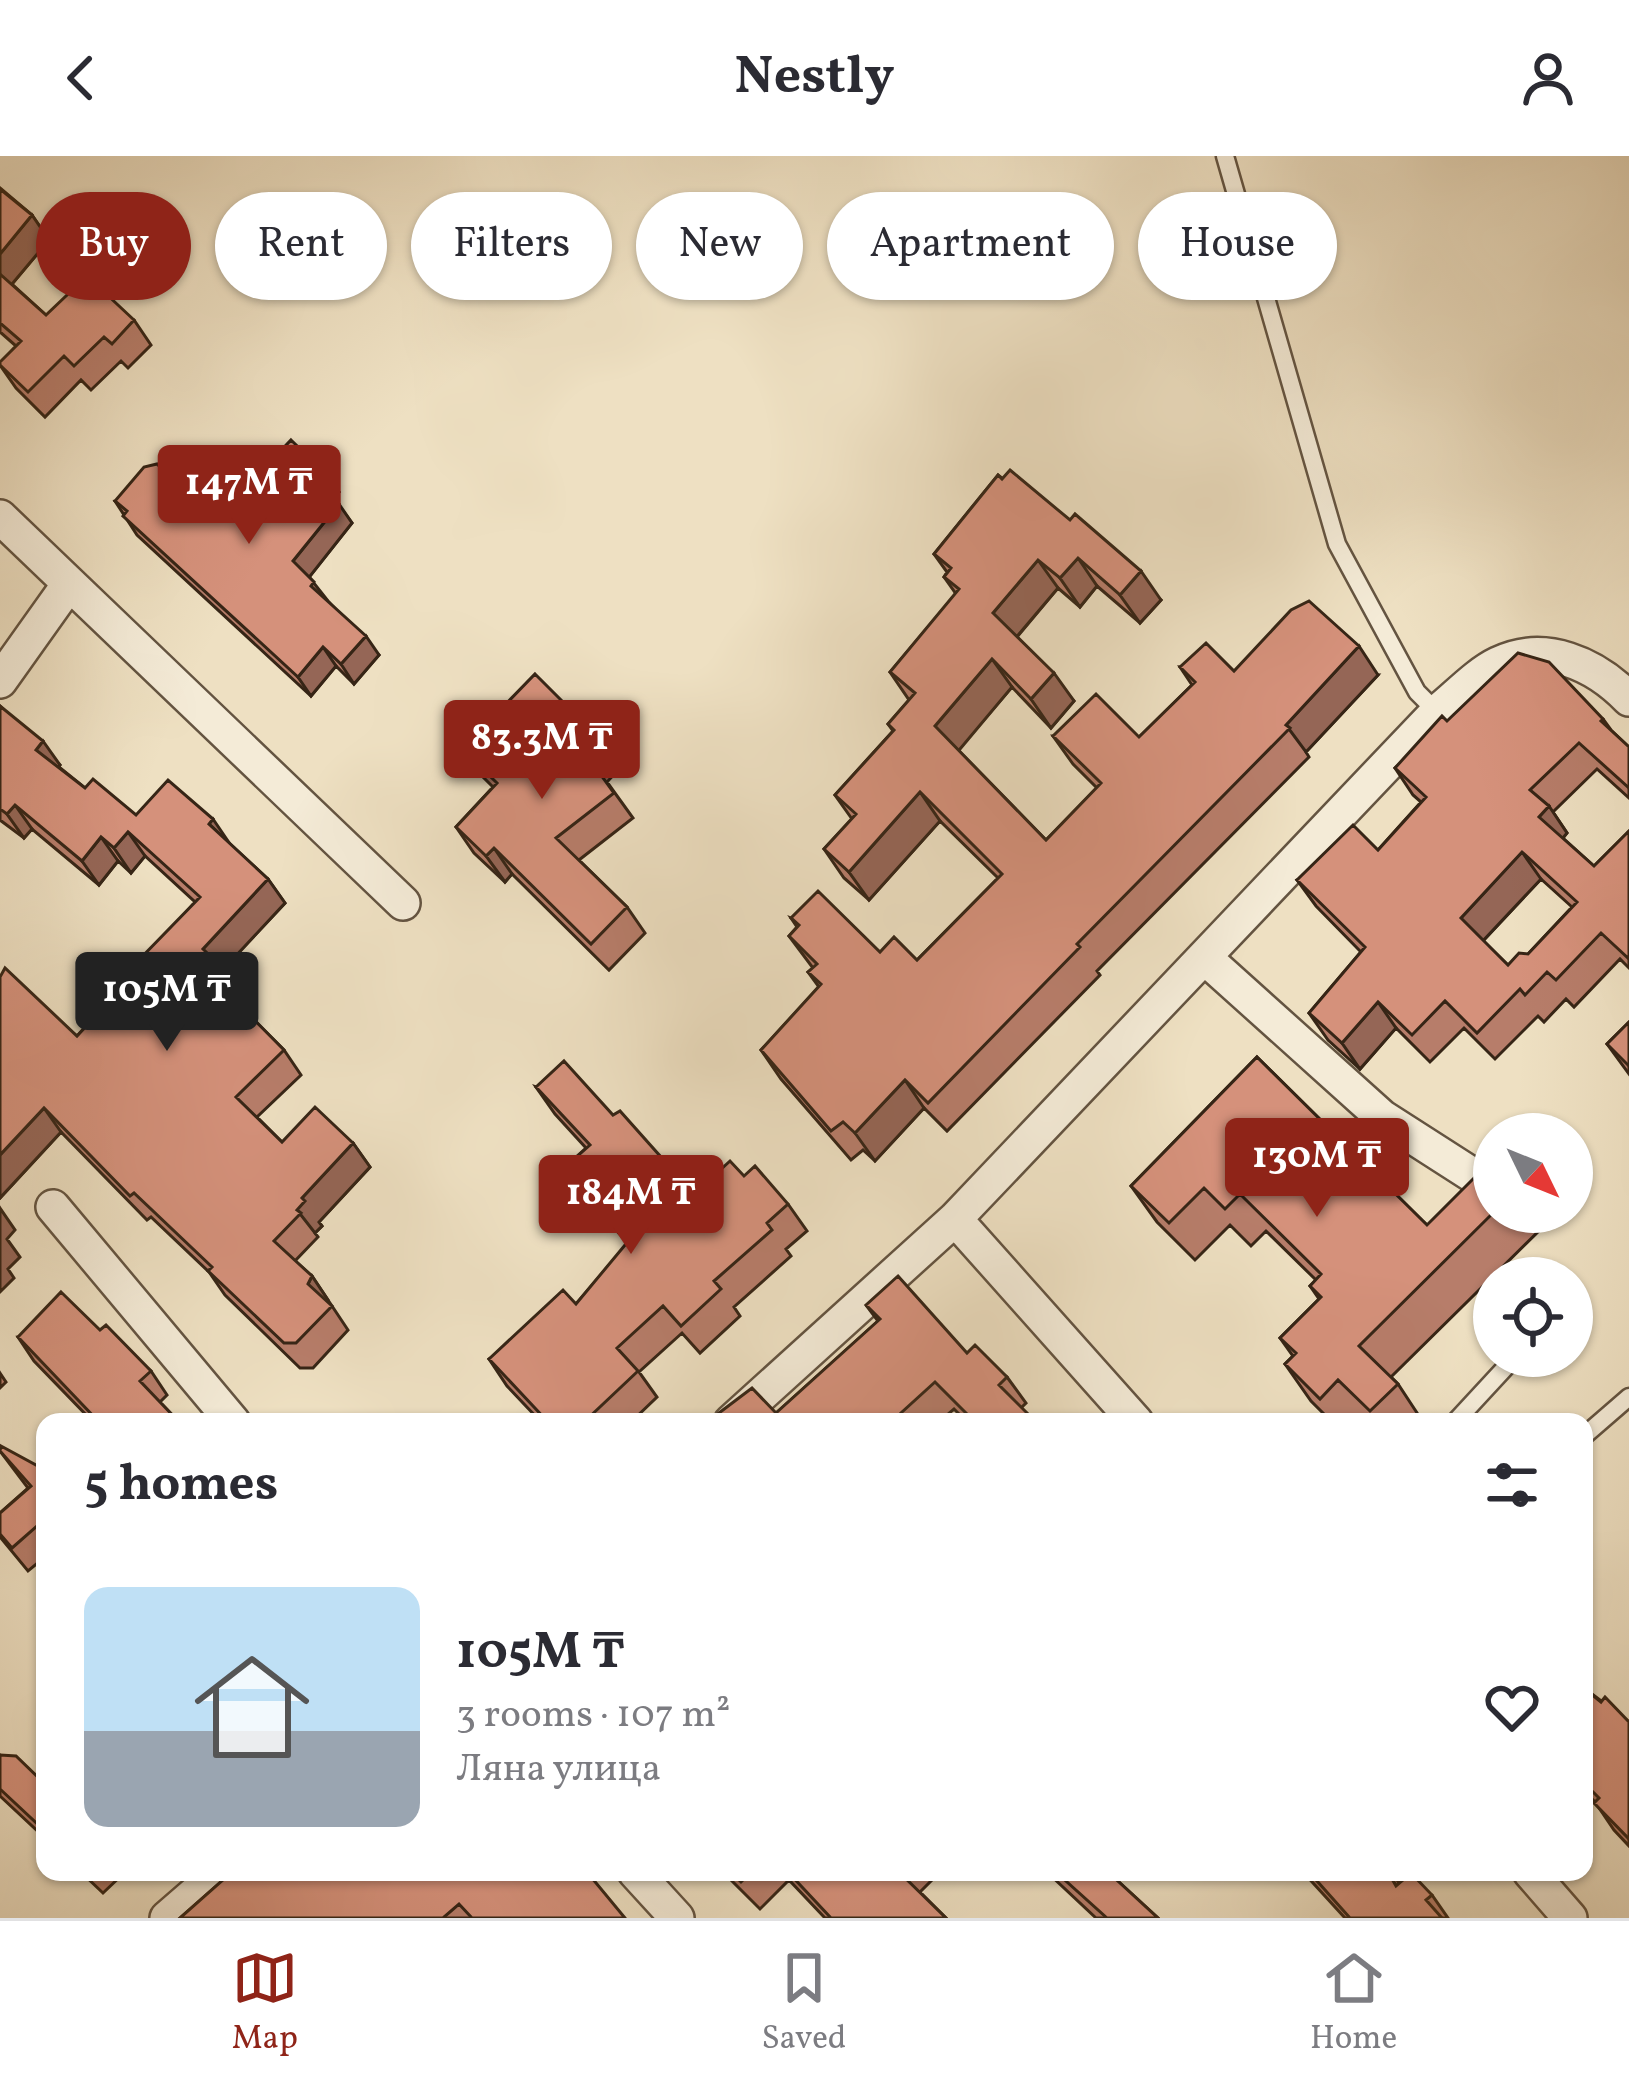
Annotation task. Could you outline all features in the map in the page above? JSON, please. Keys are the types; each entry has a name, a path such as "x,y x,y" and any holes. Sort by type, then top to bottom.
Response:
{"street":[{"path":"0,517 404,903"},
{"path":"0,681 69,584"},
{"path":"741,1413 955,1219 1437,712 1498,664 1548,652 1624,686"},
{"path":"1204,957 1382,1117 1473,1176"},
{"path":"53,1207 225,1413"},
{"path":"955,1219 1128,1413"},
{"path":"166,1918 209,1881"},
{"path":"643,1881 677,1918"},
{"path":"1538,1881 1570,1918"}],"lane":[{"path":"1225,156 1337,544 1417,692 1437,712"},
{"path":"1463,1413 1497,1377"},
{"path":"1593,1428 1629,1397"}],"building":[{"path":"0,189 32,215 0,254"},
{"path":"0,274 46,315 62,300 113,300 134,320 112,344 104,337 74,366 64,356 28,392 0,365 21,341 0,323"},
{"path":"291,440 325,473 316,482 339,504 293,561 314,582 311,586 366,636 341,664 323,647 298,677 123,516 127,511 115,501 144,467 157,464 185,488 221,449 254,479"},
{"path":"1010,470 1070,520 1075,514 1141,571 1120,595 1078,558 1060,578 1038,560 993,613 1054,673 1031,699 992,659 935,726 1046,840 1101,783 1053,736 1096,694 1139,737 1195,682 1180,667 1206,643 1234,671 1291,610 1309,601 1359,646 1286,725 1290,728 928,1103 905,1080 855,1133 843,1122 831,1131 761,1050 821,984 808,972 817,964 789,936 799,925 791,918 818,891 880,952 894,937 917,960 1002,874 920,792 849,872 824,849 856,814 835,795 894,730 888,724 915,693 890,672 959,589 944,577 951,568 934,554 998,475 1002,479"},
{"path":"1518,653 1549,662 1629,747 1629,788 1579,743 1530,790 1549,806 1539,817 1594,866 1629,831 1629,959 1601,933 1556,980 1547,972 1525,995 1520,989 1477,1033 1445,1001 1412,1035 1378,1002 1342,1043 1309,1013 1365,947 1297,880 1353,825 1378,850 1426,797 1395,768 1442,716 1447,721","holes":["1522,852 1577,902 1528,954 1519,953 1508,965 1461,918"]},
{"path":"535,674 603,742 588,757 614,793 556,838 627,907 591,944 494,848 486,856 456,827 497,783 462,749"},
{"path":"0,706 43,741 36,750 85,788 93,779 136,815 168,780 213,819 209,824 268,879 203,949 230,975 220,985 284,1050 236,1097 282,1142 315,1107 353,1143 302,1198 305,1201 297,1210 301,1213 274,1241 312,1276 308,1284 332,1306 296,1343 284,1343 208,1271 212,1267 134,1193 130,1196 44,1108 0,1155 0,977 5,968 77,1036 137,971 134,965 200,897 128,832 114,848 101,837 82,861 15,805 7,814 0,809"},
{"path":"1629,1022 1629,1066 1607,1044"},
{"path":"1257,1057 1427,1225 1473,1179 1473,1233 1359,1346 1398,1384 1370,1411 1338,1380 1320,1399 1285,1364 1296,1353 1280,1338 1321,1297 1310,1286 1321,1274 1240,1194 1225,1209 1204,1188 1169,1223 1131,1186"},
{"path":"564,1061 613,1115 620,1111 694,1194 730,1161 744,1176 755,1166 788,1204 767,1223 772,1230 714,1281 721,1289 681,1326 663,1306 617,1348 638,1371 594,1413 540,1413 489,1359 563,1290 576,1304 630,1239 564,1168 590,1145 536,1087"},
{"path":"898,1276 967,1353 975,1345 1007,1377 999,1385 1027,1413 966,1413 935,1382 901,1413 776,1413 880,1319 866,1305"},
{"path":"61,1292 100,1330 106,1325 151,1371 140,1381 170,1413 90,1413 18,1337"},
{"path":"752,1388 776,1413 719,1413"},
{"path":"1,1446 36,1465 36,1527 12,1548 0,1534 0,1513 31,1486 0,1451"},
{"path":"1593,1695 1601,1702 1605,1697 1629,1722 1629,1839 1594,1803 1599,1798 1593,1792"},
{"path":"0,1755 16,1756 36,1775 36,1823 0,1789"},
{"path":"222,1881 594,1881 625,1918 472,1918 459,1904 443,1918 180,1918"},
{"path":"796,1881 908,1881 946,1918 831,1918"},
{"path":"1066,1881 1118,1881 1158,1918 1107,1918"},
{"path":"1317,1881 1393,1881 1396,1886 1402,1881 1419,1881 1432,1895 1426,1900 1442,1918 1350,1918"}]}
